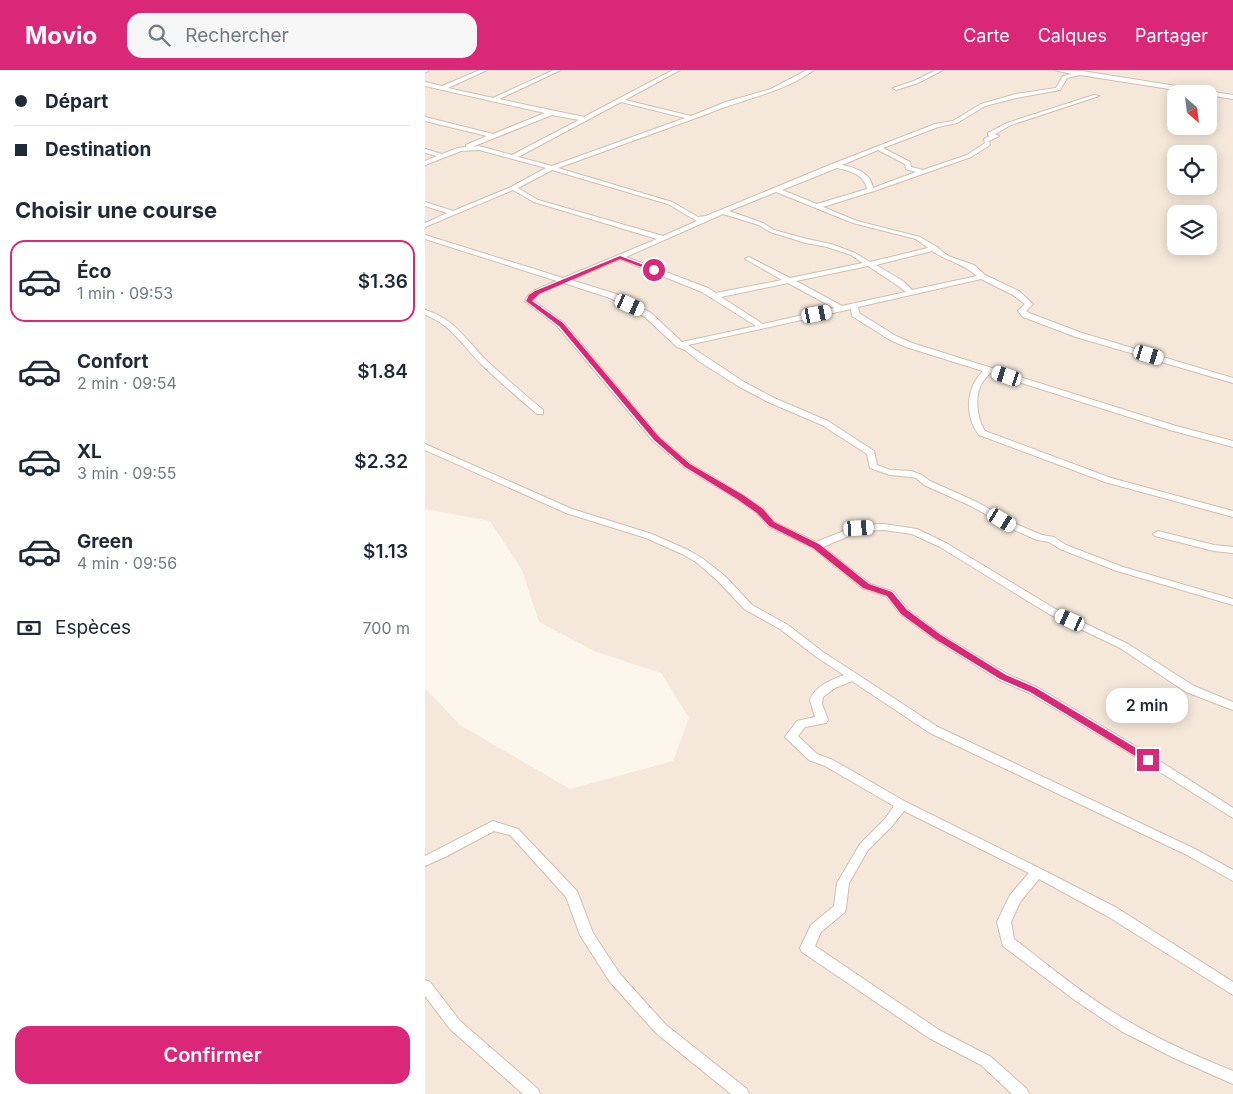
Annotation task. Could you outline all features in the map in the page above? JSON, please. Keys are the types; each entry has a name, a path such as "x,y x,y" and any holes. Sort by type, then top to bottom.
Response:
{"street":[{"path":"443,88 484,70"},
{"path":"493,100 558,70"},
{"path":"513,157 674,70"},
{"path":"425,225 513,188 550,169 728,103 773,90 811,70"},
{"path":"896,88 916,82 940,70"},
{"path":"1061,70 1233,97"},
{"path":"1082,74 1065,77 1058,89 1016,96 983,105 955,122 937,125 834,165 534,294 529,301 561,325 656,439 688,466 740,497 760,511 771,524 816,546 866,586 889,594 904,612 938,637 1003,677 1041,695 1233,814"},
{"path":"425,84 551,113 586,118"},
{"path":"818,206 969,156 989,144 986,140 996,136 990,134 1009,124 1096,96"},
{"path":"619,100 691,118"},
{"path":"425,163 528,124 551,113"},
{"path":"425,119 493,136"},
{"path":"464,148 479,148 494,154 513,157 550,169 602,182 670,203 697,219 707,218"},
{"path":"878,148 908,163 908,168 923,172"},
{"path":"425,151 443,156"},
{"path":"834,165 861,172 870,184 870,190"},
{"path":"513,188 536,201 662,238"},
{"path":"777,190 855,222 918,238 946,257 971,267 982,277 1027,300 1029,304 1022,311 1026,315 1097,341 1233,381"},
{"path":"425,204 452,213"},
{"path":"724,212 761,224 772,231 806,241 829,245 869,264 900,283 912,294"},
{"path":"425,237 613,296 640,310 680,345 688,348 703,360 771,400 825,423 871,453 873,466 890,474 907,472 922,477 927,482 974,504 1015,527 1041,538 1051,539 1063,547 1120,569 1233,602"},
{"path":"714,296 894,260 935,248"},
{"path":"620,257 689,282 705,290 760,326"},
{"path":"749,259 842,309"},
{"path":"680,345 982,277"},
{"path":"854,307 855,314 893,338 1173,428 1233,444"},
{"path":"425,312 445,319 485,362 540,412"},
{"path":"989,370 977,384 975,396 975,418 977,428 982,433 1108,480 1233,514"},
{"path":"425,447 569,511 649,536 685,552 699,560 722,578 748,607 784,627 934,730 1191,852 1233,876"},
{"path":"816,546 859,528 884,527 914,531 943,545 1053,612 1124,646 1189,690 1233,706"},
{"path":"1158,534 1214,548 1233,550"},
{"path":"853,676 831,685 819,693 816,700 822,720 801,724 791,737 813,757 829,763 902,806 1037,872 1111,912 1233,989"},
{"path":"902,806 864,847 843,883 839,908 816,929 807,948 935,1034 986,1061 1022,1094"},
{"path":"425,861 493,826 514,832 572,895 587,934 615,978 661,1029 743,1094"},
{"path":"1037,872 1015,899 1004,922 1008,942 1076,994 1125,1026 1198,1063 1233,1078"},
{"path":"425,986 455,1025 528,1092"}],"shaded area":[{"path":"425,70 1233,70 1233,1094 425,1094 425,688 460,725 570,789 673,761 689,718 661,673 596,652 539,622 522,570 490,521 425,509"}],"route":[{"path":"654,270 620,257 537,292 531,296 529,301 571,335 656,439 688,466 740,497 760,511 771,524 816,546 866,586 889,594 904,612 938,637 1003,677 1033,690 1148,760"}]}
